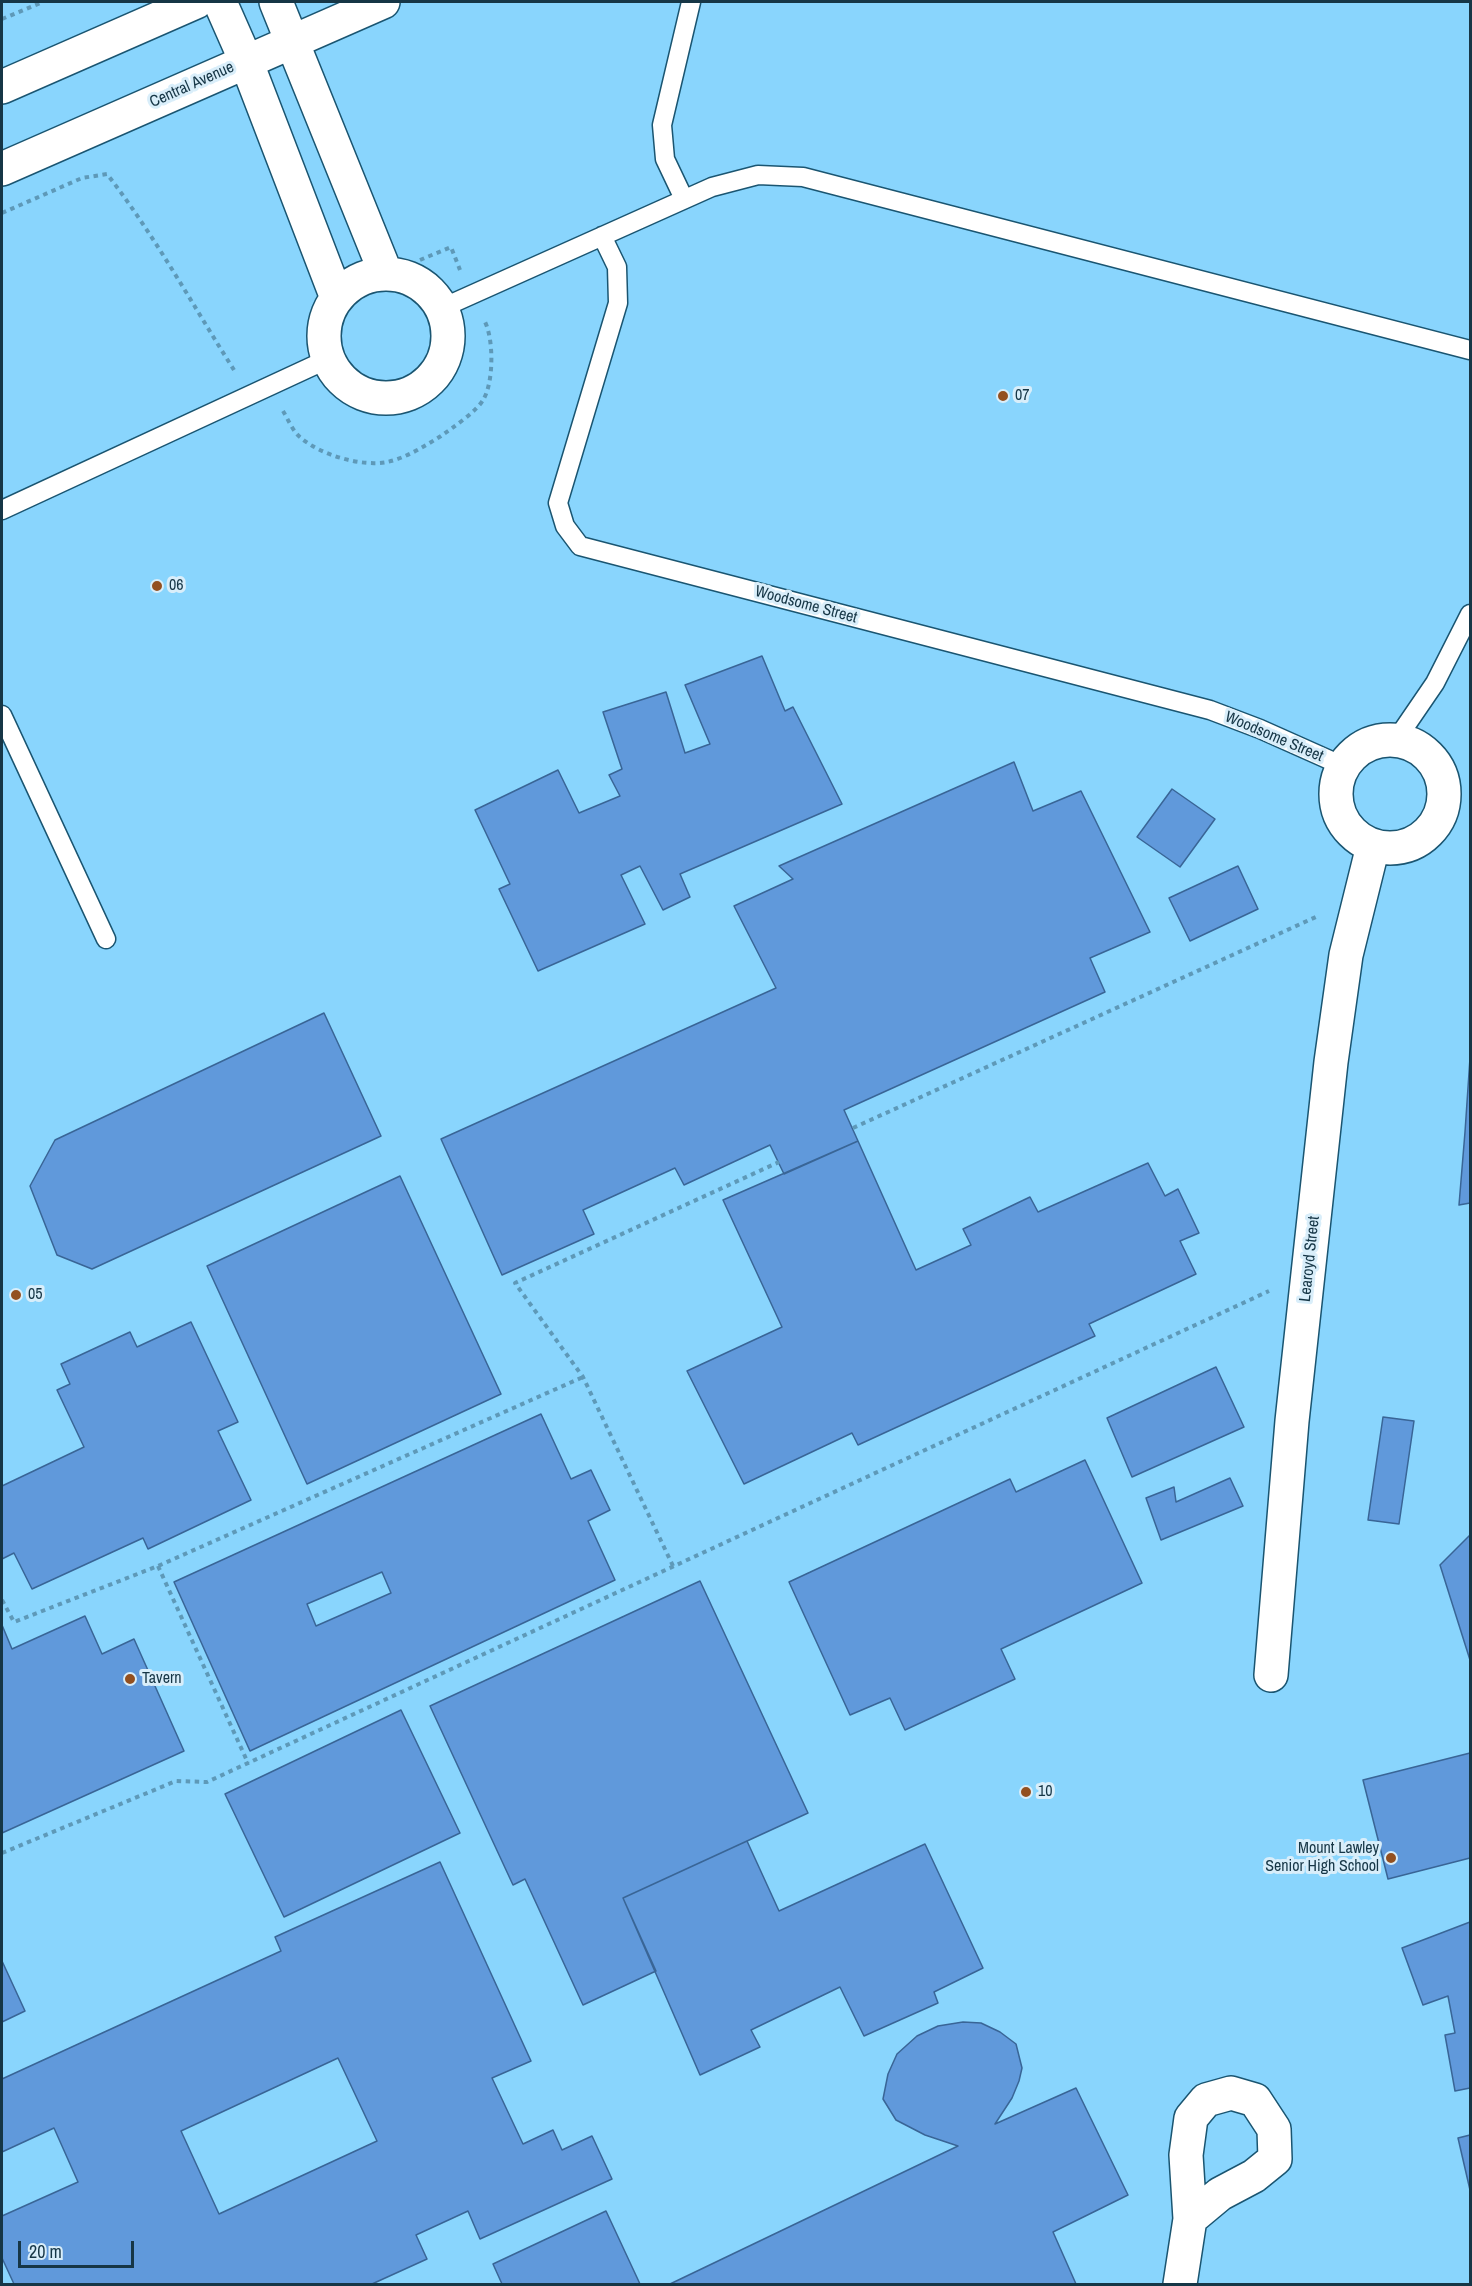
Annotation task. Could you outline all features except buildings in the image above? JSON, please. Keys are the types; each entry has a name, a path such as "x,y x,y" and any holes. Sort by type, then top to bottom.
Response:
{"street":[{"path":"2,87 196,2"},
{"path":"220,2 246,62 337,298"},
{"path":"276,2 386,274"},
{"name":"Central Avenue","path":"2,169 383,2"},
{"path":"386,274 403,277 419,284 432,294 456,302 448,327 447,347 441,366 428,382 411,393 391,398 371,397 353,389 338,376 328,359 324,338 327,317 337,298 350,285 368,277 386,274"},
{"path":"1373,846 1387,849 1403,847 1418,841 1431,830 1457,798 1443,784 1437,767 1427,754 1413,745 1396,740"},
{"name":"Woodsome Street","path":"1373,846 1357,838 1346,827 1338,813 1335,797 1337,781 1343,766 1353,754 1366,745 1396,740"},
{"name":"Learoyd Street","path":"1271,1675 1283,1552 1292,1421 1331,1062 1346,955 1373,846"},
{"path":"1180,2284 1190,2219"}],"lane":[{"path":"684,199 665,159 662,125 691,2"},
{"path":"456,302 712,187 758,175 803,177 1470,350"},
{"name":"Woodsome Street","path":"602,236 617,267 618,303 558,503 565,526 580,546 1210,710 1260,729 1343,766"},
{"path":"2,510 328,359"},
{"path":"1396,740 1435,683 1470,614"},
{"path":"2,715 106,939"}],"path":[{"path":"2,20 43,2"},
{"path":"2,213 82,178 107,174 131,204 166,257 234,370 269,386 300,438 329,454 350,462 387,462 424,446 454,427 483,400 493,357 488,325 456,302 451,247 386,274"},
{"path":"853,1128 1326,912"},
{"path":"673,1566 583,1377 515,1283 778,1162"},
{"path":"2,1853 176,1781 207,1782 1278,1287"},
{"path":"2,1600 14,1622 158,1566 583,1377"},
{"path":"158,1566 248,1763"}],"place":[{"name":"07","path":"1003,396"},
{"name":"06","path":"157,586"},
{"name":"05","path":"16,1295"},
{"name":"Tavern","path":"130,1679"},
{"name":"10","path":"1026,1792"},
{"name":"Mount Lawley Senior High School","path":"1391,1858"}]}
